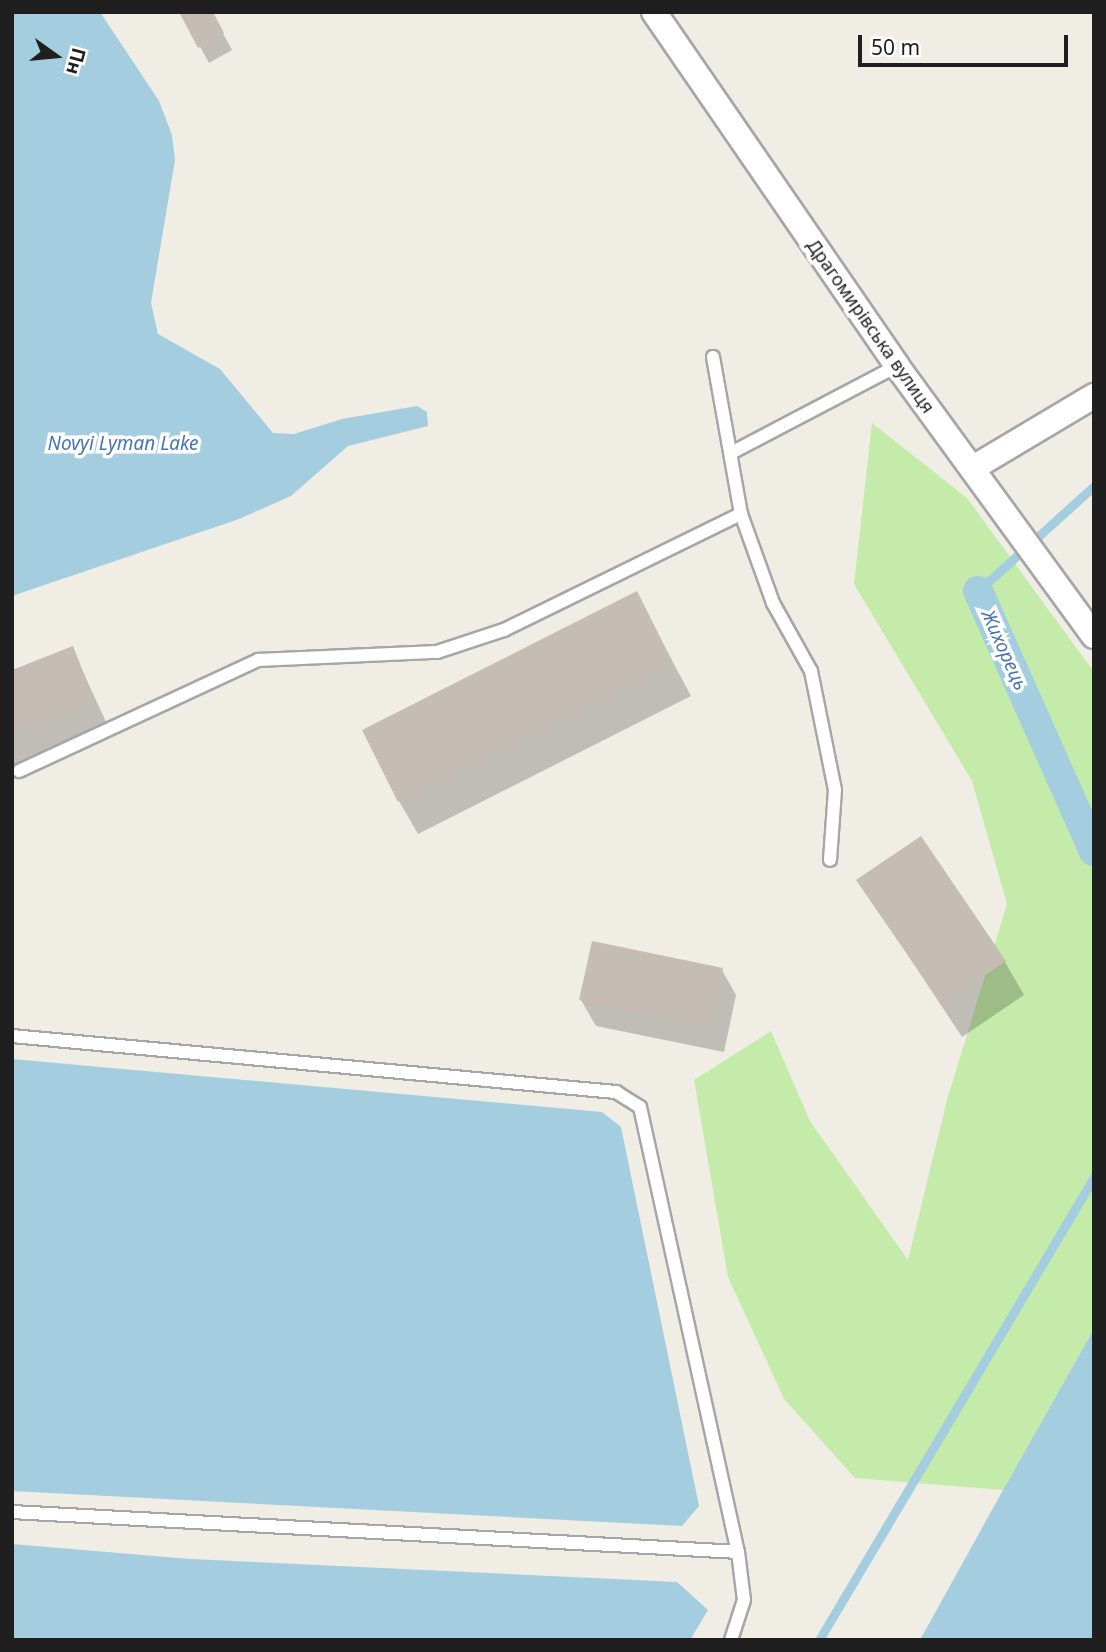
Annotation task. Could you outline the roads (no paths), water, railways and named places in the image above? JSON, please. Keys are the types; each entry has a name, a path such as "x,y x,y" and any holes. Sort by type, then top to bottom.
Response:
{"street":[{"name":"Драгомирівська вулиця","path":"654,12 897,366 1094,636"},
{"path":"973,468 1094,396"}],"lane":[{"path":"713,357 741,514 773,603 811,671 835,790 830,860"},
{"path":"731,453 897,366"},
{"path":"19,771 258,660 437,652 504,630 741,514"},
{"path":"12,1035 617,1092 640,1107 738,1552 744,1600 731,1640"},
{"path":"12,1512 738,1552"}],"water":[{"name":"Novyi Lyman Lake","path":"12,12 100,12 159,101 172,135 175,160 151,303 158,334 220,369 273,433 294,434 342,419 417,406 427,412 428,426 348,446 291,496 239,519 12,596"},
{"path":"12,1059 602,1112 621,1127 699,1506 682,1526 12,1491"},
{"path":"1094,1329 1094,1640 920,1640 1003,1490"},
{"path":"12,1544 190,1559 677,1582 708,1610 690,1640 12,1640"}],"waterway":[{"name":"Жихорець","path":"978,591 1094,486"},
{"name":"Жихорець","path":"978,591 1094,851"},
{"path":"819,1640 1094,1177"}]}
